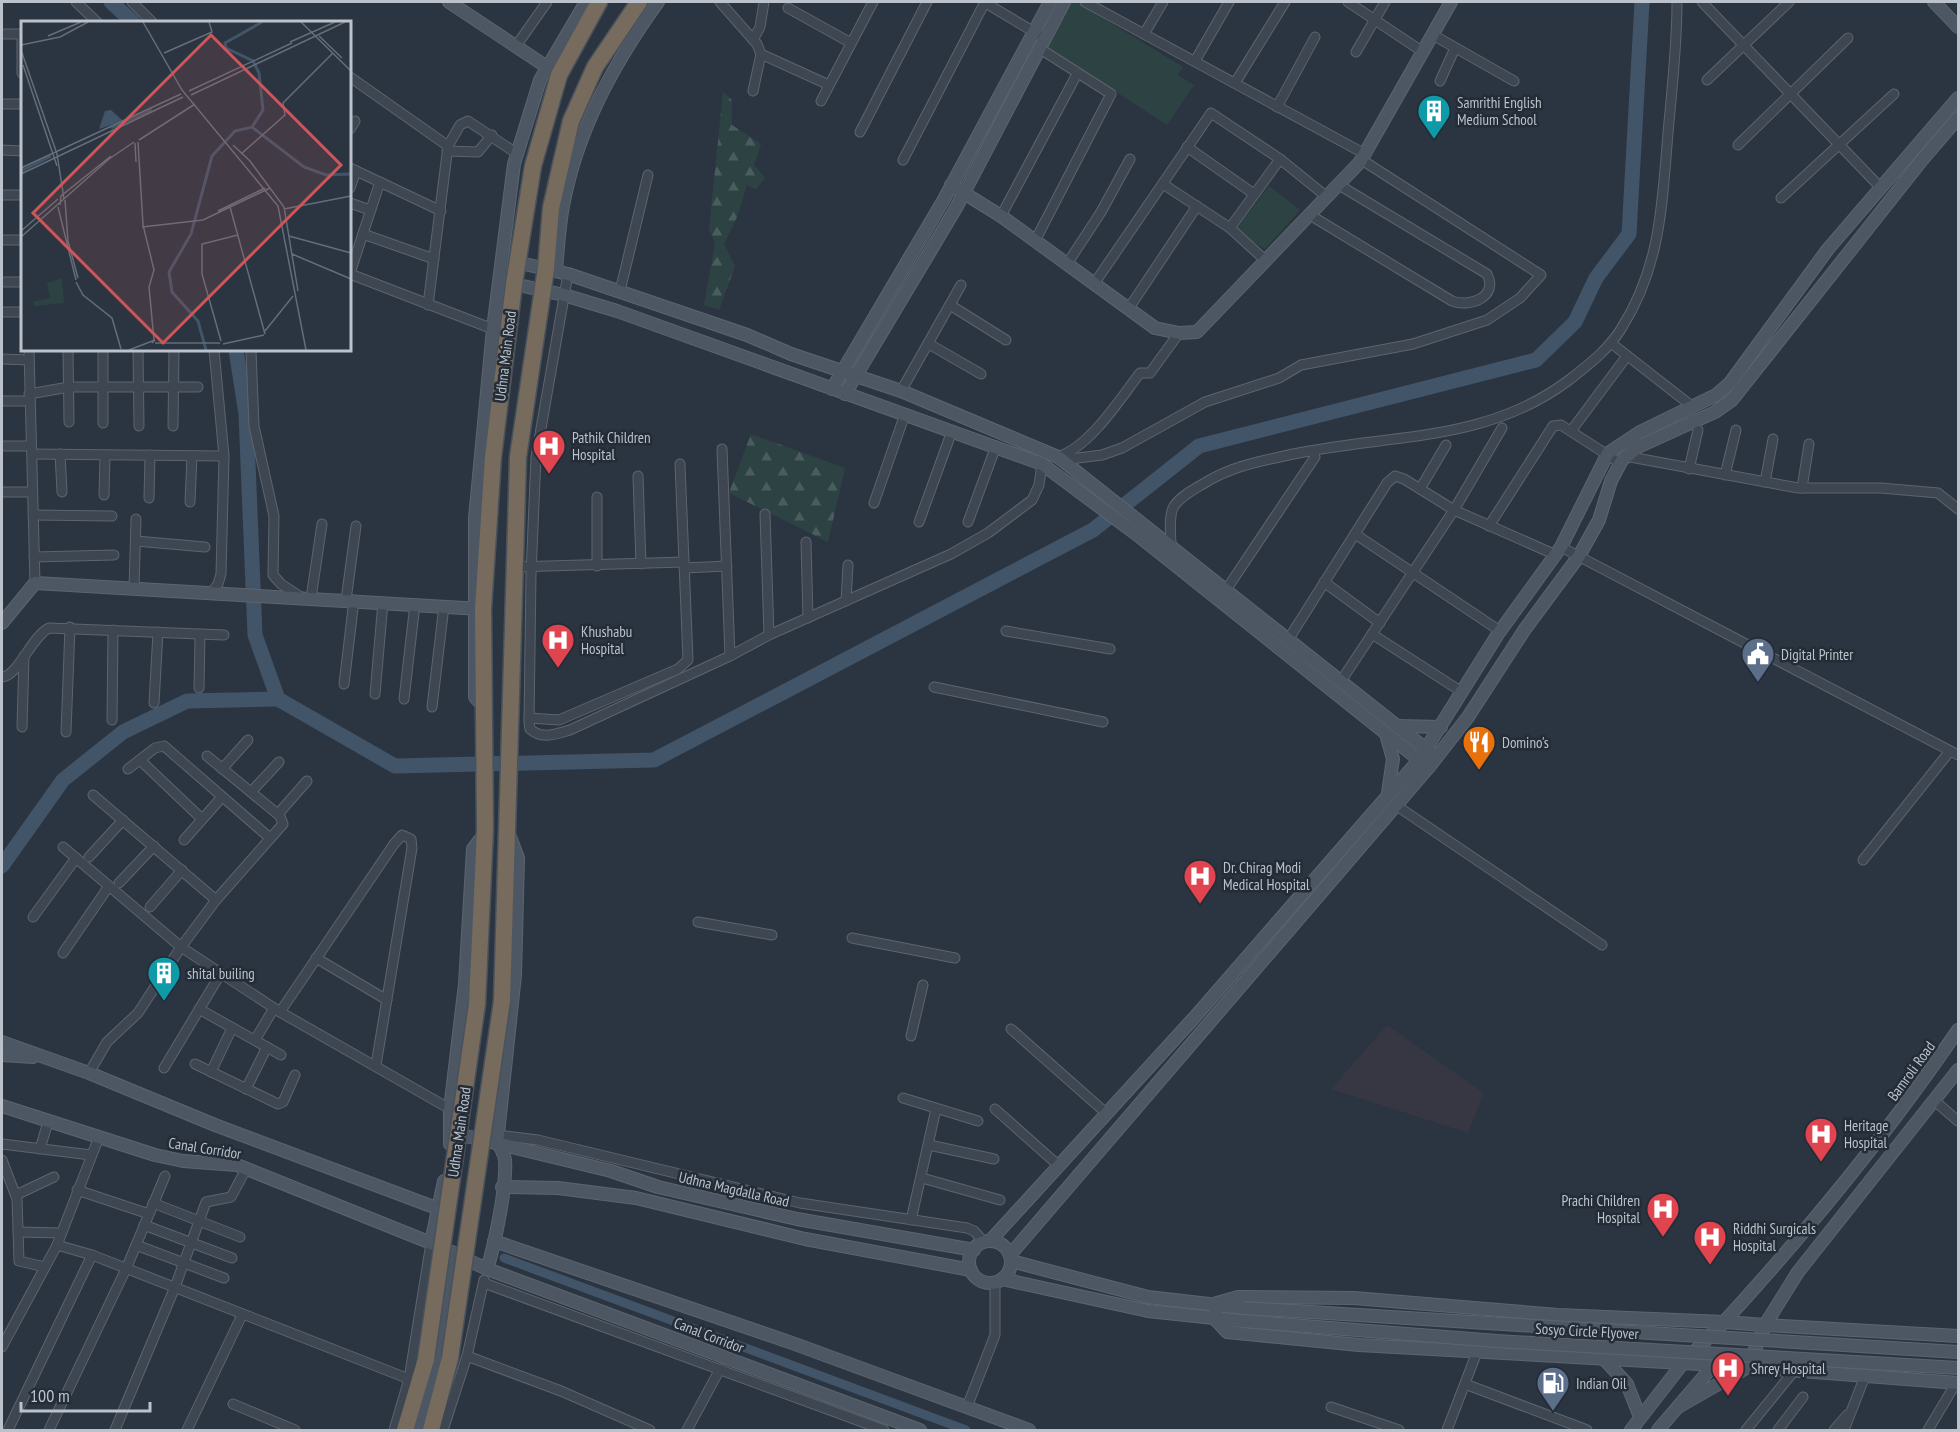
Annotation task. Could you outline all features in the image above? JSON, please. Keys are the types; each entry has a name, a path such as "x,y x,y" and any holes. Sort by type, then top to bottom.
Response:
{"highway":[{"name":"Udhna Main Road","path":"405,1431 426,1359 477,1004 485,831 479,609 493,457 516,262 532,166 553,71 599,2"},
{"path":"431,1431 458,1357 502,1001 509,731 523,568 518,458 542,290 556,271 551,208 572,121 595,67 639,2"}],"street":[{"path":"76,2 96,21"},
{"path":"132,2 151,21"},
{"path":"449,2 553,71"},
{"path":"516,46 547,2"},
{"path":"34,583 479,609 476,518 493,329 516,153 586,2"},
{"path":"658,2 609,78 575,158 563,206 556,271 564,295 536,457 523,568 530,729 536,734 549,736 570,730 730,656 769,635 951,554 988,533 1032,500 1039,486 1042,464"},
{"path":"720,2 753,40 761,54 753,91"},
{"path":"753,40 760,27 764,2"},
{"path":"821,101 873,2"},
{"path":"860,132 927,2"},
{"path":"903,160 985,2 1033,31 1041,43 1077,74 1111,94 1035,241"},
{"path":"832,389 951,185 1050,2"},
{"path":"845,394 964,191 1064,2"},
{"path":"1063,460 1102,455 1122,448 1205,402 1279,378 1301,365 1413,344 1487,320 1520,298 1541,275 1364,157 1235,83 1085,2"},
{"path":"1144,34 1163,2"},
{"path":"1195,61 1229,2"},
{"path":"1235,83 1285,2"},
{"path":"1348,2 1423,52"},
{"path":"1356,52 1385,2"},
{"path":"951,185 1001,216 1155,328 1179,333 1197,332 1364,157 1451,2"},
{"path":"1171,546 1171,518 1175,504 1218,474 1244,465 1319,448 1463,429 1512,415 1554,391 1586,367 1611,343 1631,312 1657,247 1676,44 1677,2"},
{"path":"1702,2 1744,43 1881,188"},
{"path":"1707,80 1789,2"},
{"path":"1935,2 1959,27"},
{"path":"788,8 851,43"},
{"path":"2,34 21,34"},
{"path":"1433,36 1514,81"},
{"path":"1276,107 1315,37"},
{"path":"1738,145 1848,38"},
{"path":"1440,81 1455,48"},
{"path":"761,54 766,54 829,85"},
{"path":"1001,216 1077,74"},
{"path":"351,78 448,148 478,152 492,135"},
{"path":"1781,198 1894,94"},
{"path":"967,1407 995,1335 998,1281 1010,1268 1010,1258 1397,806 1428,759 1441,727 1500,631 1559,551 1608,453 1640,432 1716,395 1730,383 1828,249 1959,98"},
{"path":"2,104 21,104"},
{"path":"1094,284 1211,113 1280,159 1327,197"},
{"path":"971,1270 970,1256 1058,1165 1208,1001 1386,797 1428,759 1467,717 1526,629 1579,556 1599,519 1611,481 1623,460 1638,447 1714,412 1732,400 1922,160 1959,118"},
{"path":"428,305 448,148 465,121 473,122 516,153"},
{"path":"1187,147 1254,194"},
{"path":"2,150 21,151"},
{"path":"1067,264 1101,212 1130,159"},
{"path":"1230,228 1280,159"},
{"path":"353,169 441,211"},
{"path":"620,291 648,175"},
{"path":"351,271 380,182"},
{"path":"1163,184 1230,228 1266,261"},
{"path":"1310,215 1461,305 1472,304 1480,300 1487,292 1490,285 1487,274 1339,185"},
{"path":"2,195 21,195"},
{"path":"351,203 370,210"},
{"path":"1129,308 1197,206"},
{"path":"363,234 434,258"},
{"path":"2,240 21,240"},
{"path":"516,262 556,271 620,291 856,374 1063,460 1144,532 1386,734 1428,759"},
{"path":"351,274 493,329"},
{"path":"2,282 21,282"},
{"path":"514,285 564,295 617,311 1042,464 1144,532 1171,546 1397,726 1428,759"},
{"path":"901,391 961,285"},
{"path":"950,305 1006,340"},
{"path":"2,312 21,312"},
{"path":"1063,460 1084,442 1140,373 1150,373 1179,333"},
{"path":"1611,343 1693,406"},
{"path":"929,344 981,374"},
{"path":"68,351 69,422"},
{"path":"103,351 103,423"},
{"path":"138,351 139,426"},
{"path":"173,426 174,351"},
{"path":"214,351 224,456 220,574 216,592"},
{"path":"251,351 254,426 274,516 273,574 281,585 306,598"},
{"path":"2,359 29,355 34,557 34,583 2,623"},
{"path":"1571,431 1627,356"},
{"path":"2,401 29,398 69,387 198,387"},
{"path":"874,502 905,414"},
{"path":"1488,526 1549,429 1561,425 1623,460 1802,488 1881,488 1938,493 1959,509"},
{"path":"1341,681 1455,510 1502,429"},
{"path":"919,522 952,430"},
{"path":"1689,469 1698,430"},
{"path":"1725,475 1736,430"},
{"path":"1765,482 1773,439"},
{"path":"1802,488 1809,444"},
{"path":"1420,489 1446,445"},
{"path":"2,446 60,454 224,456"},
{"path":"968,522 996,446"},
{"path":"722,448 730,656"},
{"path":"60,454 62,492"},
{"path":"104,495 105,454"},
{"path":"149,498 150,455"},
{"path":"190,502 192,456"},
{"path":"1226,590 1315,457"},
{"path":"529,718 559,720 684,665 689,655 680,464"},
{"path":"638,476 641,564"},
{"path":"1287,640 1391,479 1399,477 1455,510 1488,526 1579,556 1954,753 1863,860"},
{"path":"2,492 32,492"},
{"path":"597,497 597,566"},
{"path":"765,514 769,635"},
{"path":"33,515 112,516"},
{"path":"134,588 136,519"},
{"path":"306,598 322,524"},
{"path":"344,684 356,526"},
{"path":"1355,534 1500,631"},
{"path":"136,541 205,547"},
{"path":"806,542 808,618"},
{"path":"34,557 114,555"},
{"path":"523,568 641,564 727,566"},
{"path":"846,601 848,565"},
{"path":"1324,582 1380,623"},
{"path":"375,694 383,602"},
{"path":"404,699 415,604"},
{"path":"432,707 444,606"},
{"path":"2,678 10,675 45,630 56,626 224,635"},
{"path":"66,732 70,627"},
{"path":"112,720 113,630"},
{"path":"1006,631 1110,649"},
{"path":"154,702 158,632"},
{"path":"199,688 200,634"},
{"path":"1372,634 1462,692"},
{"path":"22,727 24,656"},
{"path":"934,687 1103,722"},
{"path":"1397,726 1441,727"},
{"path":"1386,734 1393,759 1386,797"},
{"path":"222,769 248,740"},
{"path":"128,769 155,748 164,747 270,838"},
{"path":"89,1073 106,1042 135,1017 181,947 216,900 284,822 278,814 207,756"},
{"path":"140,759 202,819"},
{"path":"252,792 279,762"},
{"path":"278,814 307,781"},
{"path":"93,795 216,900"},
{"path":"184,840 222,797"},
{"path":"1397,806 1602,945"},
{"path":"89,857 123,820"},
{"path":"394,1431 409,1379 450,1144 450,1109 465,984 473,849 485,831"},
{"path":"443,1431 458,1357 484,1284 494,1240 505,1160 495,1140 515,975 518,858 508,831"},
{"path":"255,1040 316,958 394,844 402,835 407,836 411,839 412,848 376,1065"},
{"path":"119,883 154,846"},
{"path":"63,847 181,947 277,1010 450,1109"},
{"path":"33,917 76,858"},
{"path":"150,907 182,870"},
{"path":"63,953 109,886"},
{"path":"698,922 772,935"},
{"path":"852,938 955,958"},
{"path":"316,958 387,1000"},
{"path":"164,1068 221,973"},
{"path":"911,1036 923,986"},
{"path":"199,1009 281,1055"},
{"path":"212,1072 232,1028"},
{"path":"1011,1029 1106,1113"},
{"name":"Bamroli Road","path":"1631,1431 1683,1363 1724,1322 1791,1248 1898,1115 1959,1030"},
{"path":"2,1042 89,1073 215,1125 439,1209"},
{"path":"246,1089 267,1047"},
{"path":"2,1055 42,1057"},
{"path":"195,1064 281,1104 295,1075"},
{"path":"1678,1407 1748,1368 1765,1325 1798,1272 1914,1130 1959,1070"},
{"path":"903,1098 978,1121"},
{"path":"1936,1102 1959,1120"},
{"name":"Canal Corridor","path":"2,1106 155,1155 183,1161 237,1165 431,1243 487,1269 920,1431"},
{"path":"911,1220 936,1109"},
{"path":"995,1109 1058,1165"},
{"path":"1898,1115 1914,1130"},
{"path":"40,1149 42,1120"},
{"name":"Udhna Magdalla Road","path":"450,1144 465,1136 495,1140 611,1171 658,1187 797,1219 1002,1245 1010,1258 1148,1297 1216,1303"},
{"path":"3,1342 57,1245 99,1137"},
{"path":"495,1140 538,1140 800,1203 967,1228 974,1232 983,1244"},
{"path":"2,1144 92,1155"},
{"path":"928,1145 993,1159"},
{"path":"2,1160 14,1191 19,1232 19,1261 45,1267"},
{"path":"115,1431 175,1287 206,1202 231,1197 236,1192 246,1169"},
{"path":"49,1431 126,1269 165,1176"},
{"path":"2,1190 14,1191 54,1178"},
{"path":"922,1178 1000,1200"},
{"path":"502,1187 558,1188 636,1198 805,1239 971,1270 981,1280 998,1281"},
{"path":"77,1190 149,1214"},
{"path":"153,1203 240,1237"},
{"path":"144,1225 232,1258"},
{"path":"19,1232 61,1233"},
{"path":"494,1240 795,1344 1029,1431"},
{"path":"57,1245 92,1255 409,1379"},
{"path":"136,1245 224,1278"},
{"path":"417,1431 433,1375 452,1252"},
{"path":"8,1431 92,1255"},
{"name":"Sosyo Circle Flyover","path":"998,1281 1148,1311 1215,1319 1243,1314 1959,1352"},
{"path":"484,1284 884,1431"},
{"path":"1928,1431 1957,1383 1712,1367 1683,1363 1359,1345 1227,1332 1215,1319 1216,1303 1238,1297 1354,1298 1581,1316 1959,1336"},
{"name":"Sosyo Circle Flyover","path":"1216,1303 1243,1314 1497,1341 1959,1368"},
{"path":"186,1431 242,1315"},
{"path":"1447,1431 1477,1352"},
{"path":"458,1357 561,1391 650,1431"},
{"path":"1604,1359 1627,1384 1640,1417"},
{"path":"1658,1431 1712,1367"},
{"path":"687,1431 720,1369"},
{"path":"1746,1431 1794,1371"},
{"path":"1843,1430 1865,1377"},
{"path":"1465,1384 1587,1431"},
{"path":"1778,1431 1803,1397"},
{"path":"233,1404 295,1431"},
{"path":"1331,1407 1371,1426 1399,1431"}],"shaded area":[{"path":"1387,1025 1484,1093 1468,1133 1331,1089"}],"green space":[{"path":"1067,2 1076,2 1183,67 1178,75 1194,85 1167,125 1046,46"},
{"path":"723,92 732,100 732,125 761,144 754,165 765,178 756,189 747,185 737,217 724,244 735,266 719,310 704,305 715,243 709,229"},
{"path":"1269,186 1300,210 1265,249 1235,231"},
{"path":"751,434 845,468 828,542 729,493"}],"waterway":[{"path":"111,2 132,21"},
{"path":"236,351 246,414 255,635 278,699 395,766 654,760 1093,530 1199,446 1536,360 1575,322 1596,278 1629,234 1642,2"},
{"path":"2,866 63,780 123,732 187,701 278,699"},
{"path":"504,1258 966,1430"}],"place":[{"name":"Samrithi English Medium School","path":"1434,140"},
{"name":"Pathik Children Hospital","path":"549,475"},
{"name":"Khushabu Hospital","path":"558,669"},
{"name":"Digital Printer","path":"1758,683"},
{"name":"Domino's","path":"1479,771"},
{"name":"Dr. Chirag Modi Medical Hospital","path":"1200,905"},
{"name":"shital builing","path":"164,1002"},
{"name":"Heritage Hospital","path":"1821,1163"},
{"name":"Prachi Children Hospital","path":"1663,1238"},
{"name":"Riddhi Surgicals Hospital","path":"1710,1266"},
{"name":"Shrey Hospital","path":"1728,1397"},
{"name":"Indian Oil","path":"1553,1412"}]}
